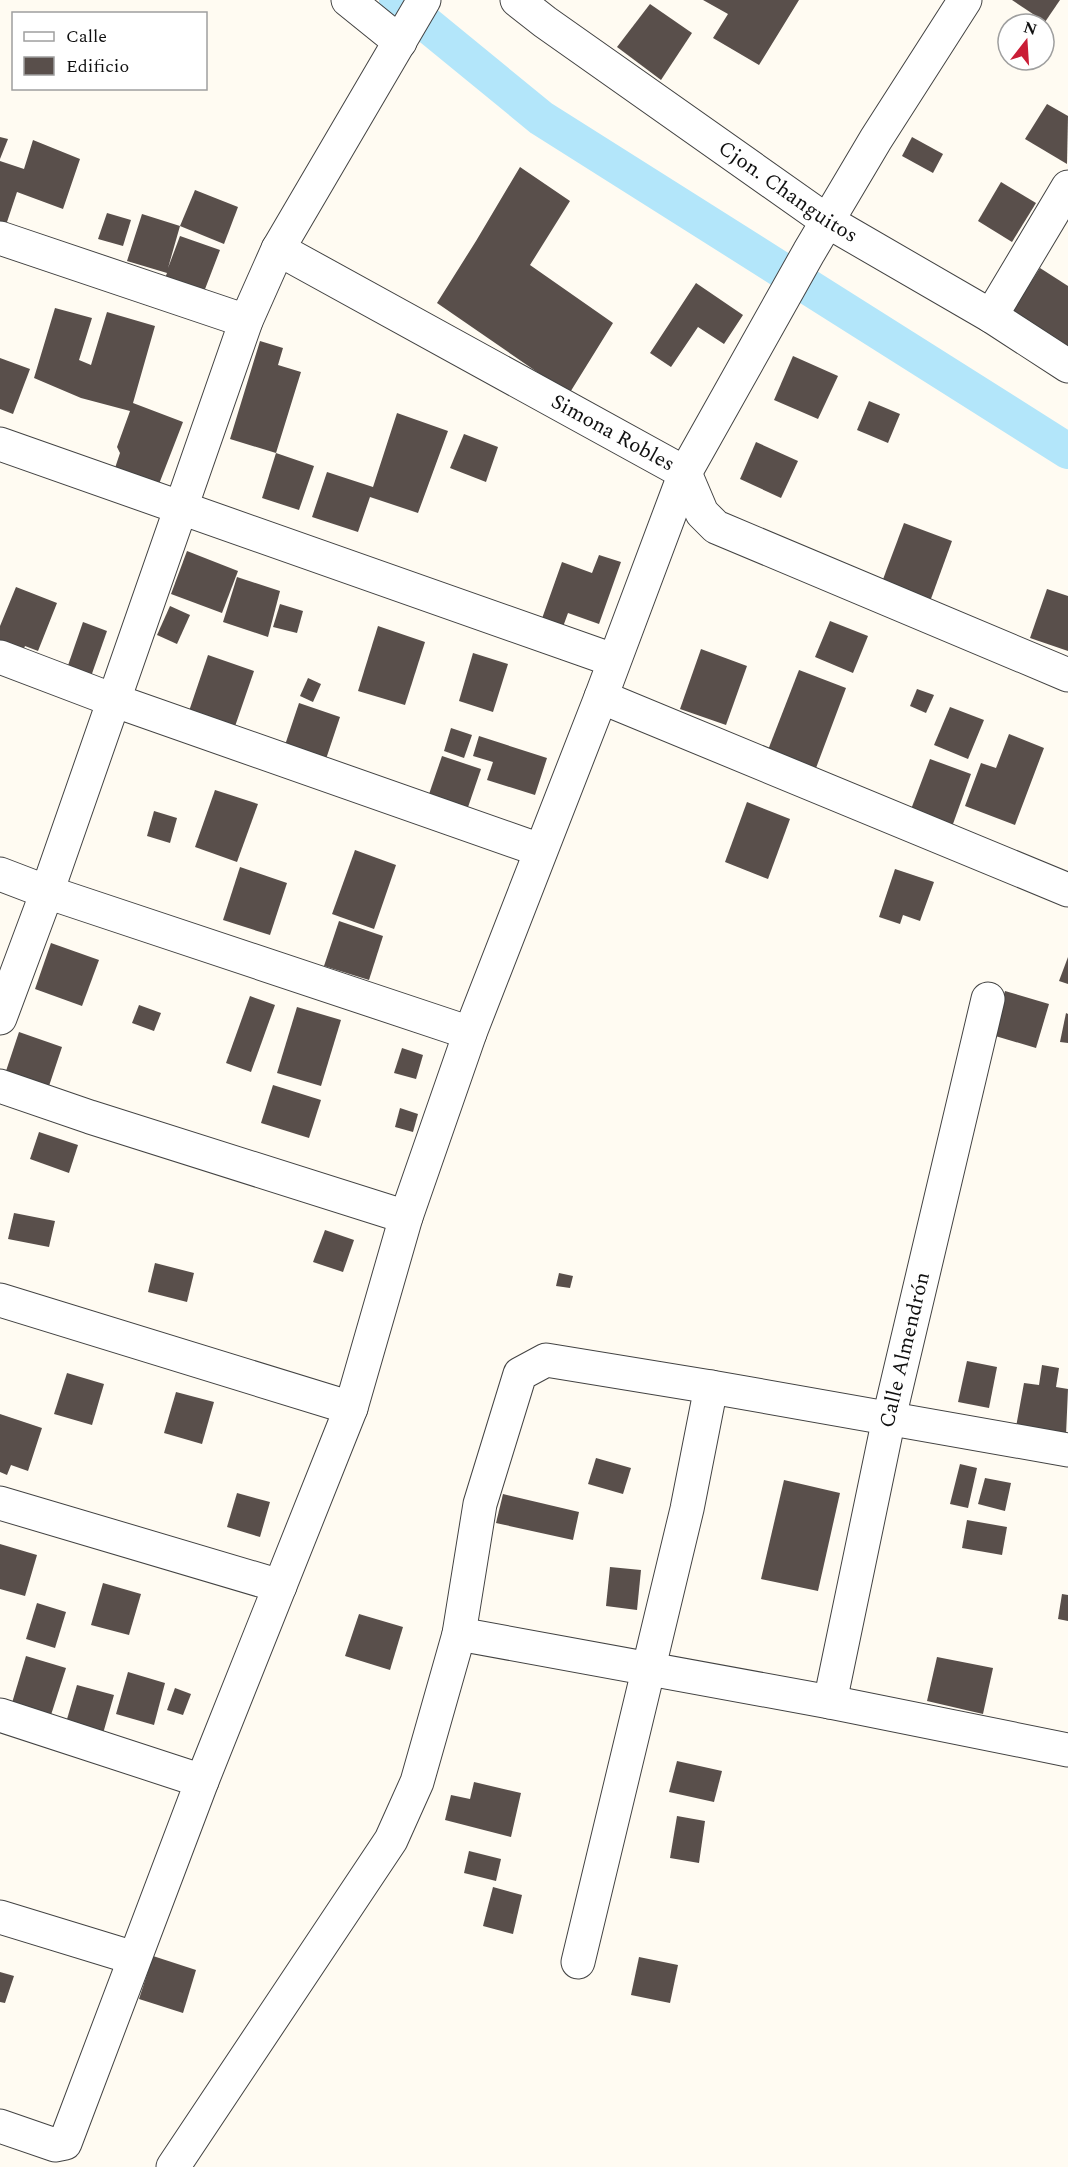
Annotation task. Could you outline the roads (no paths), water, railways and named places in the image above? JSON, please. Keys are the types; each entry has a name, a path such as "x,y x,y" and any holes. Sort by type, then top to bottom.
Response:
{"street":[{"path":"348,0 403,36"},
{"path":"0,1018 47,892 246,321 278,249 424,0"},
{"name":"Cjon. Changuitos","path":"518,0 552,11 827,221 991,316 1068,366"},
{"path":"0,2126 55,2145 65,2143 201,1781 351,1408 406,1217 470,1033 601,697 685,473 827,221 876,139 965,0"},
{"path":"991,316 1068,187"},
{"path":"0,238 246,321"},
{"name":"Simona Robles","path":"278,249 685,473 702,513 716,528 1068,675"},
{"path":"0,444 613,660"},
{"path":"0,657 113,700 540,850"},
{"path":"601,697 1068,890"},
{"path":"0,874 47,892 470,1033"},
{"name":"Calle Almendrón","path":"830,1702 889,1418 988,999"},
{"path":"0,1086 90,1117 406,1217"},
{"path":"0,1300 351,1408"},
{"path":"173,2167 391,1840 417,1782 459,1634 480,1504 520,1374 546,1360 1068,1450"},
{"path":"578,1962 687,1509 711,1387"},
{"path":"0,1503 280,1586"},
{"path":"459,1634 830,1702 1068,1750"},
{"path":"0,1715 201,1781"},
{"path":"0,1917 134,1958"}],"waterway":[{"path":"397,0 541,118 1068,451"}]}
